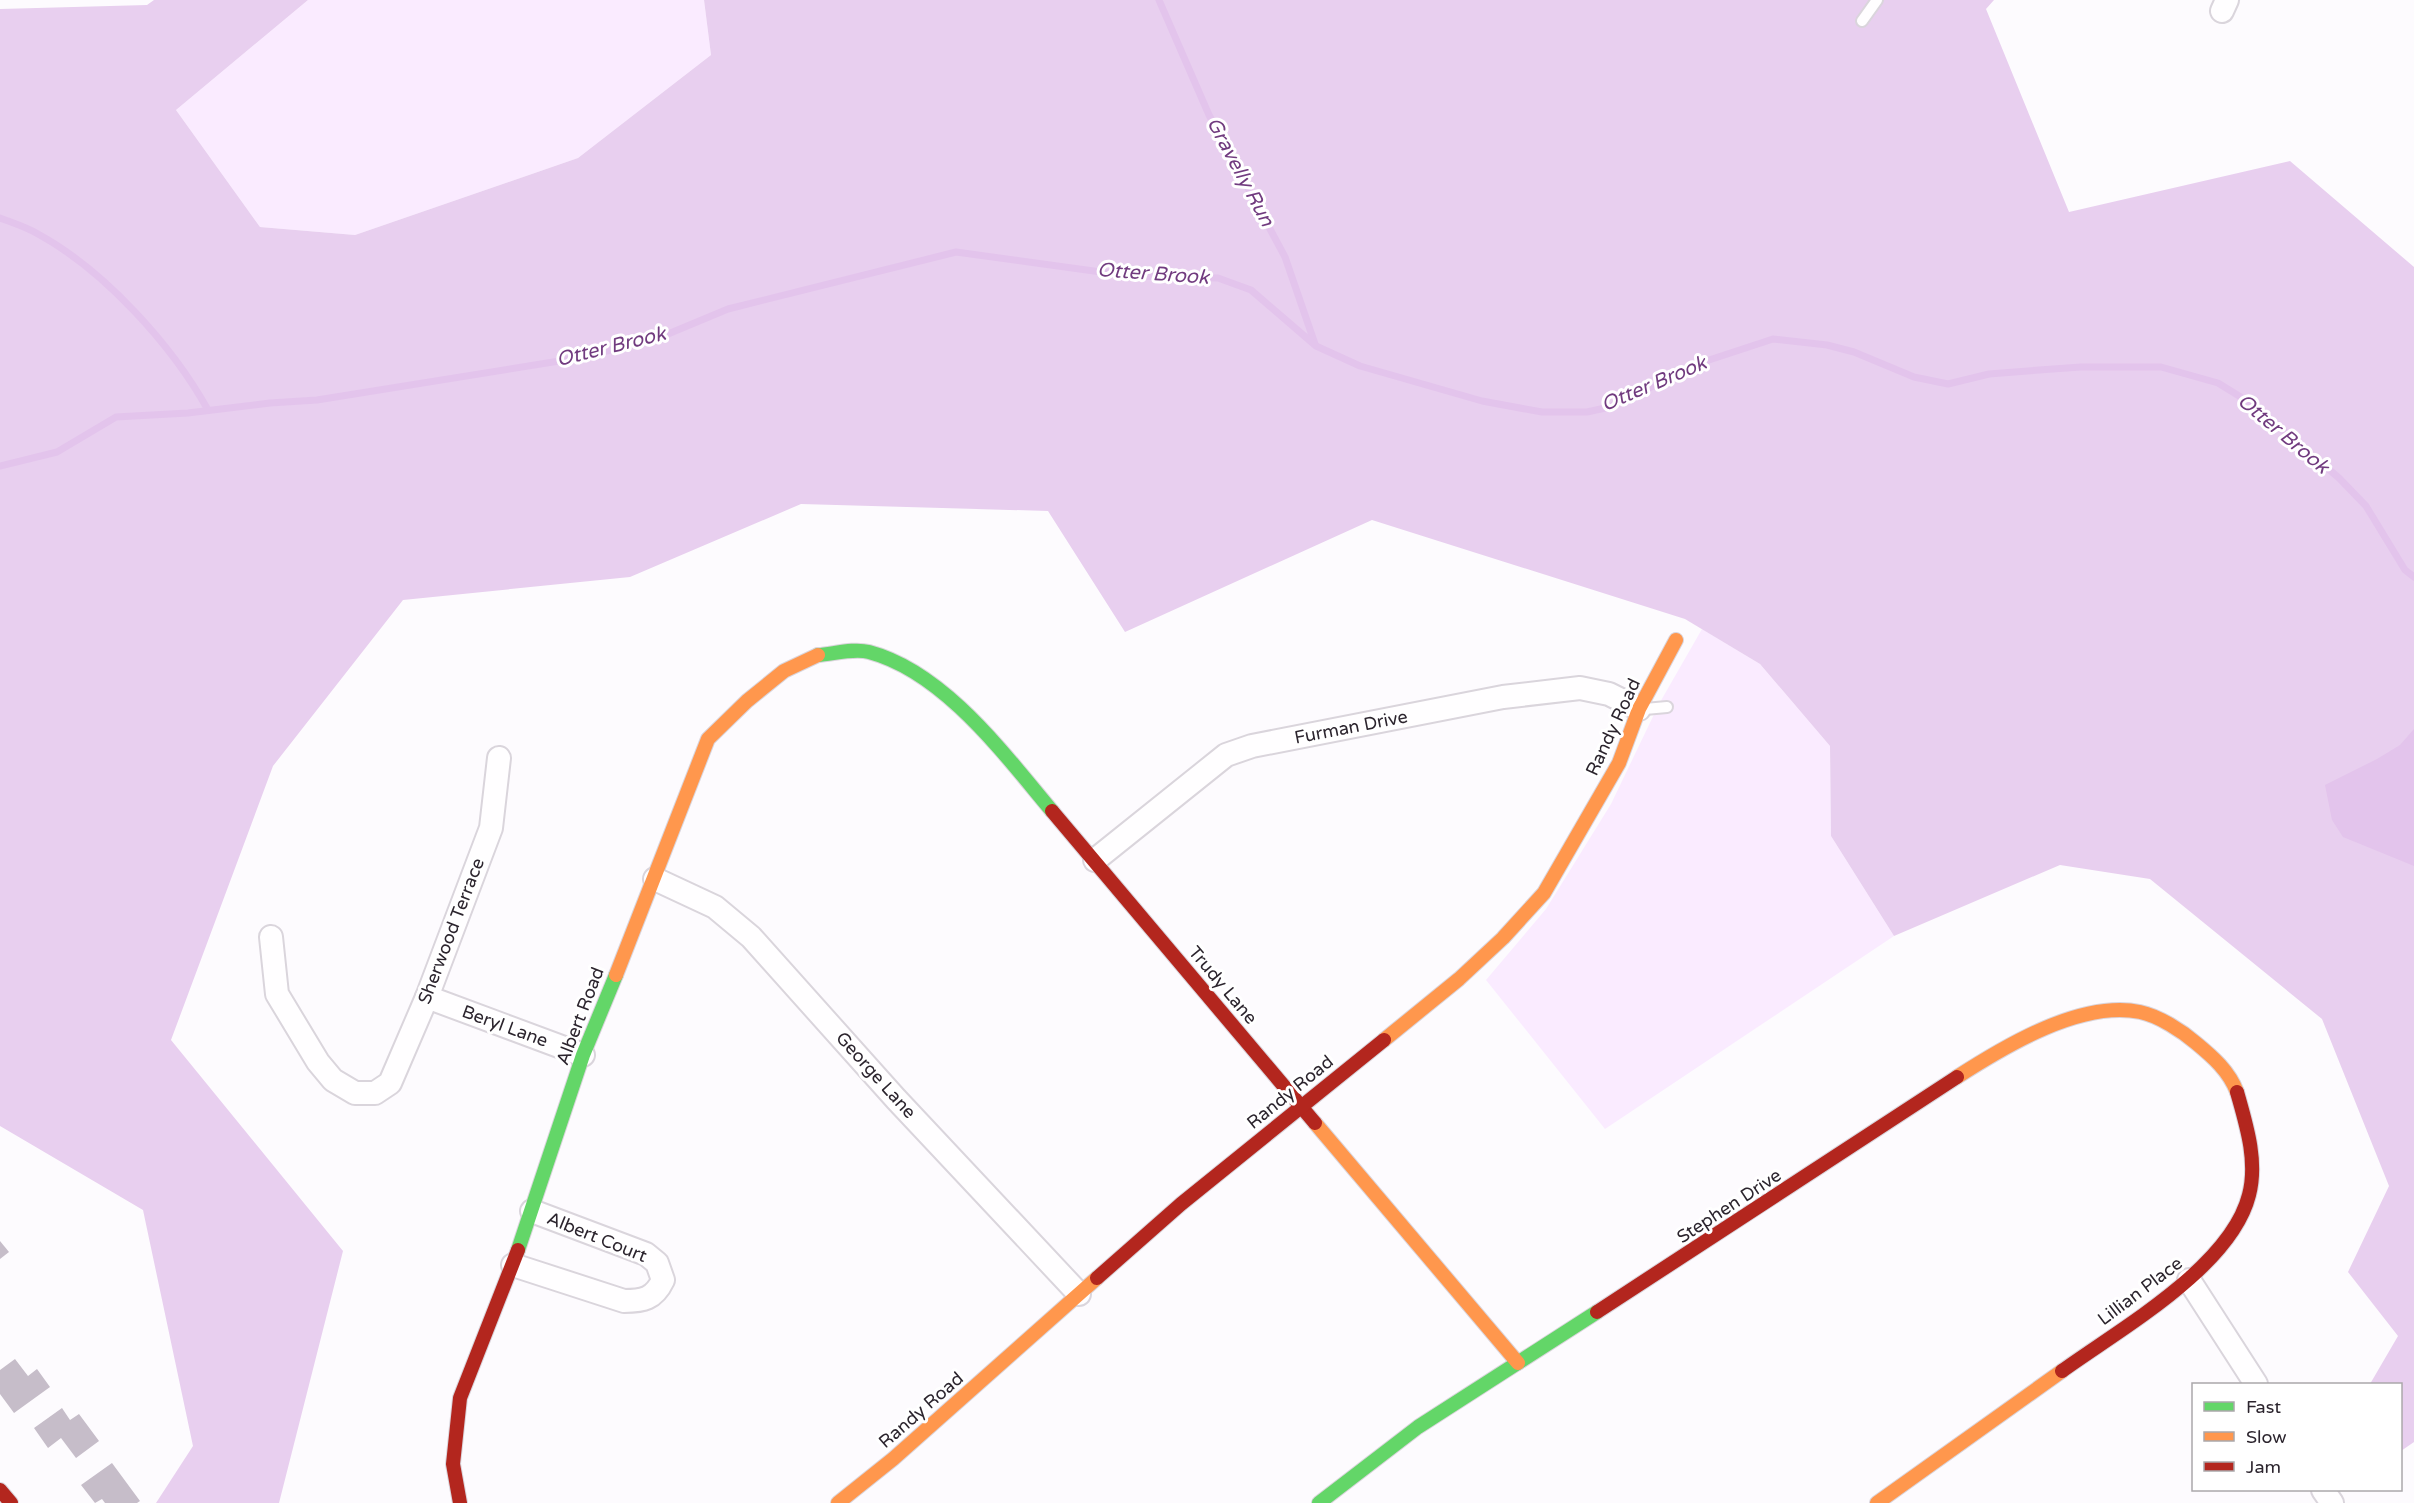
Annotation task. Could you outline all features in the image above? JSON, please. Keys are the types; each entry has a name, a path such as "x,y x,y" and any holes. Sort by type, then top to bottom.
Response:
{"street":[{"name":"Randy Road","path":"838,1503 893,1459 1181,1204 1459,979 1503,938 1544,893 1619,764 1639,709 1676,640"},
{"name":"Albert Road","path":"460,1503 453,1464 460,1398 513,1265 583,1055 655,879 708,739 747,701 784,671 816,655 866,651 879,656"},
{"name":"Trudy Lane","path":"879,656 904,665 976,721 1518,1363"},
{"name":"Furman Drive","path":"1095,860 1226,755 1252,746 1503,697 1580,688 1609,694 1639,709"},
{"name":"Sherwood Terrace","path":"271,937 277,994 318,1062 333,1080 355,1093 375,1093 390,1083 427,997 491,828 499,758"},
{"name":"George Lane","path":"655,879 715,908 752,937 896,1099 1080,1294"},
{"name":"Beryl Lane","path":"427,997 583,1055"},
{"name":"Stephen Drive","path":"1319,1503 1418,1427 1960,1075 2022,1038 2072,1019 2108,1011 2141,1012 2182,1032"},
{"name":"Lillian Place","path":"1878,1503 2189,1280 2229,1238 2249,1196 2252,1166 2247,1130 2236,1089 2218,1062 2182,1032"},
{"name":"Albert Court","path":"513,1265 624,1301 643,1301 657,1292 663,1280 657,1263 646,1254 532,1211"},
{"path":"2189,1280 2255,1383"},
{"path":"0,1490 11,1503"}],"lane":[{"path":"1862,21 1876,0"},
{"path":"1639,709 1667,707"}],"shaded area":[{"path":"154,0 308,0 176,110 260,227 355,235 578,158 711,55 704,0 1994,0 1986,9 2069,212 2290,161 2414,267 2414,1442 2402,1450 2402,1383 2371,1383 2398,1336 2348,1272 2389,1186 2322,1019 2150,879 2060,865 1894,936 1831,836 1830,746 1760,664 1685,619 1372,520 1125,632 1048,511 801,504 630,577 403,600 273,766 171,1040 343,1251 279,1503 156,1503 193,1446 143,1210 0,1126 0,9 147,5"},
{"path":"308,0 704,0 711,55 578,158 355,235 260,227 176,110"},
{"path":"1702,629 1760,664 1830,746 1831,836 1894,936 1605,1129 1486,980 1546,909 1611,804 1659,704"},
{"path":"2414,729 2414,866 2343,837 2332,820 2325,785 2400,745"}],"building":[{"path":"0,1241 9,1252 0,1259"},
{"path":"15,1359 28,1376 37,1369 50,1387 14,1413 0,1394 0,1370"},
{"path":"62,1408 70,1420 79,1414 99,1441 76,1458 61,1438 48,1448 34,1428"},
{"path":"112,1463 140,1501 137,1503 105,1503 102,1499 95,1503 81,1485"}],"waterway":[{"name":"Gravelly Run","path":"1159,0 1209,115 1285,257 1315,344"},
{"path":"0,218 19,225 63,249 111,288 156,335 176,360 208,410"},
{"name":"Otter Brook","path":"0,466 57,452 116,417 188,413 317,400 578,358 656,339 728,309 956,252 1130,276 1218,278 1251,290 1316,346 1360,366 1482,401 1542,412 1587,412 1610,407 1700,363 1773,339 1827,345 1854,352 1914,377 1948,384 1989,374 2039,370 2081,367 2161,367 2218,383 2252,404 2339,478 2366,506 2405,570 2414,577"}],"traffic: fast":[{"path":"818,655 850,651 869,652 896,662 922,677 971,718 1052,811"},
{"path":"518,1250 583,1055 616,975"},
{"path":"1319,1503 1418,1427 1597,1312"}],"traffic: slow":[{"path":"1384,1040 1459,979 1503,938 1544,893 1619,763 1639,709 1676,640"},
{"path":"616,975 708,739 747,701 784,671 818,655"},
{"path":"1957,1077 2044,1028 2093,1013 2117,1010 2147,1014 2162,1020 2184,1034 2220,1065 2230,1077 2237,1092"},
{"path":"1315,1123 1518,1363"},
{"path":"838,1503 893,1459 1097,1278"},
{"path":"1877,1503 2062,1371"}],"traffic: jam":[{"path":"1052,811 1315,1123"},
{"path":"1097,1278 1181,1204 1384,1040"},
{"path":"1597,1312 1957,1077"},
{"path":"2062,1371 2171,1294 2220,1247 2238,1222 2249,1195 2252,1156 2237,1092"},
{"path":"460,1503 453,1464 460,1398 518,1250"},
{"path":"0,1490 11,1503"}]}
